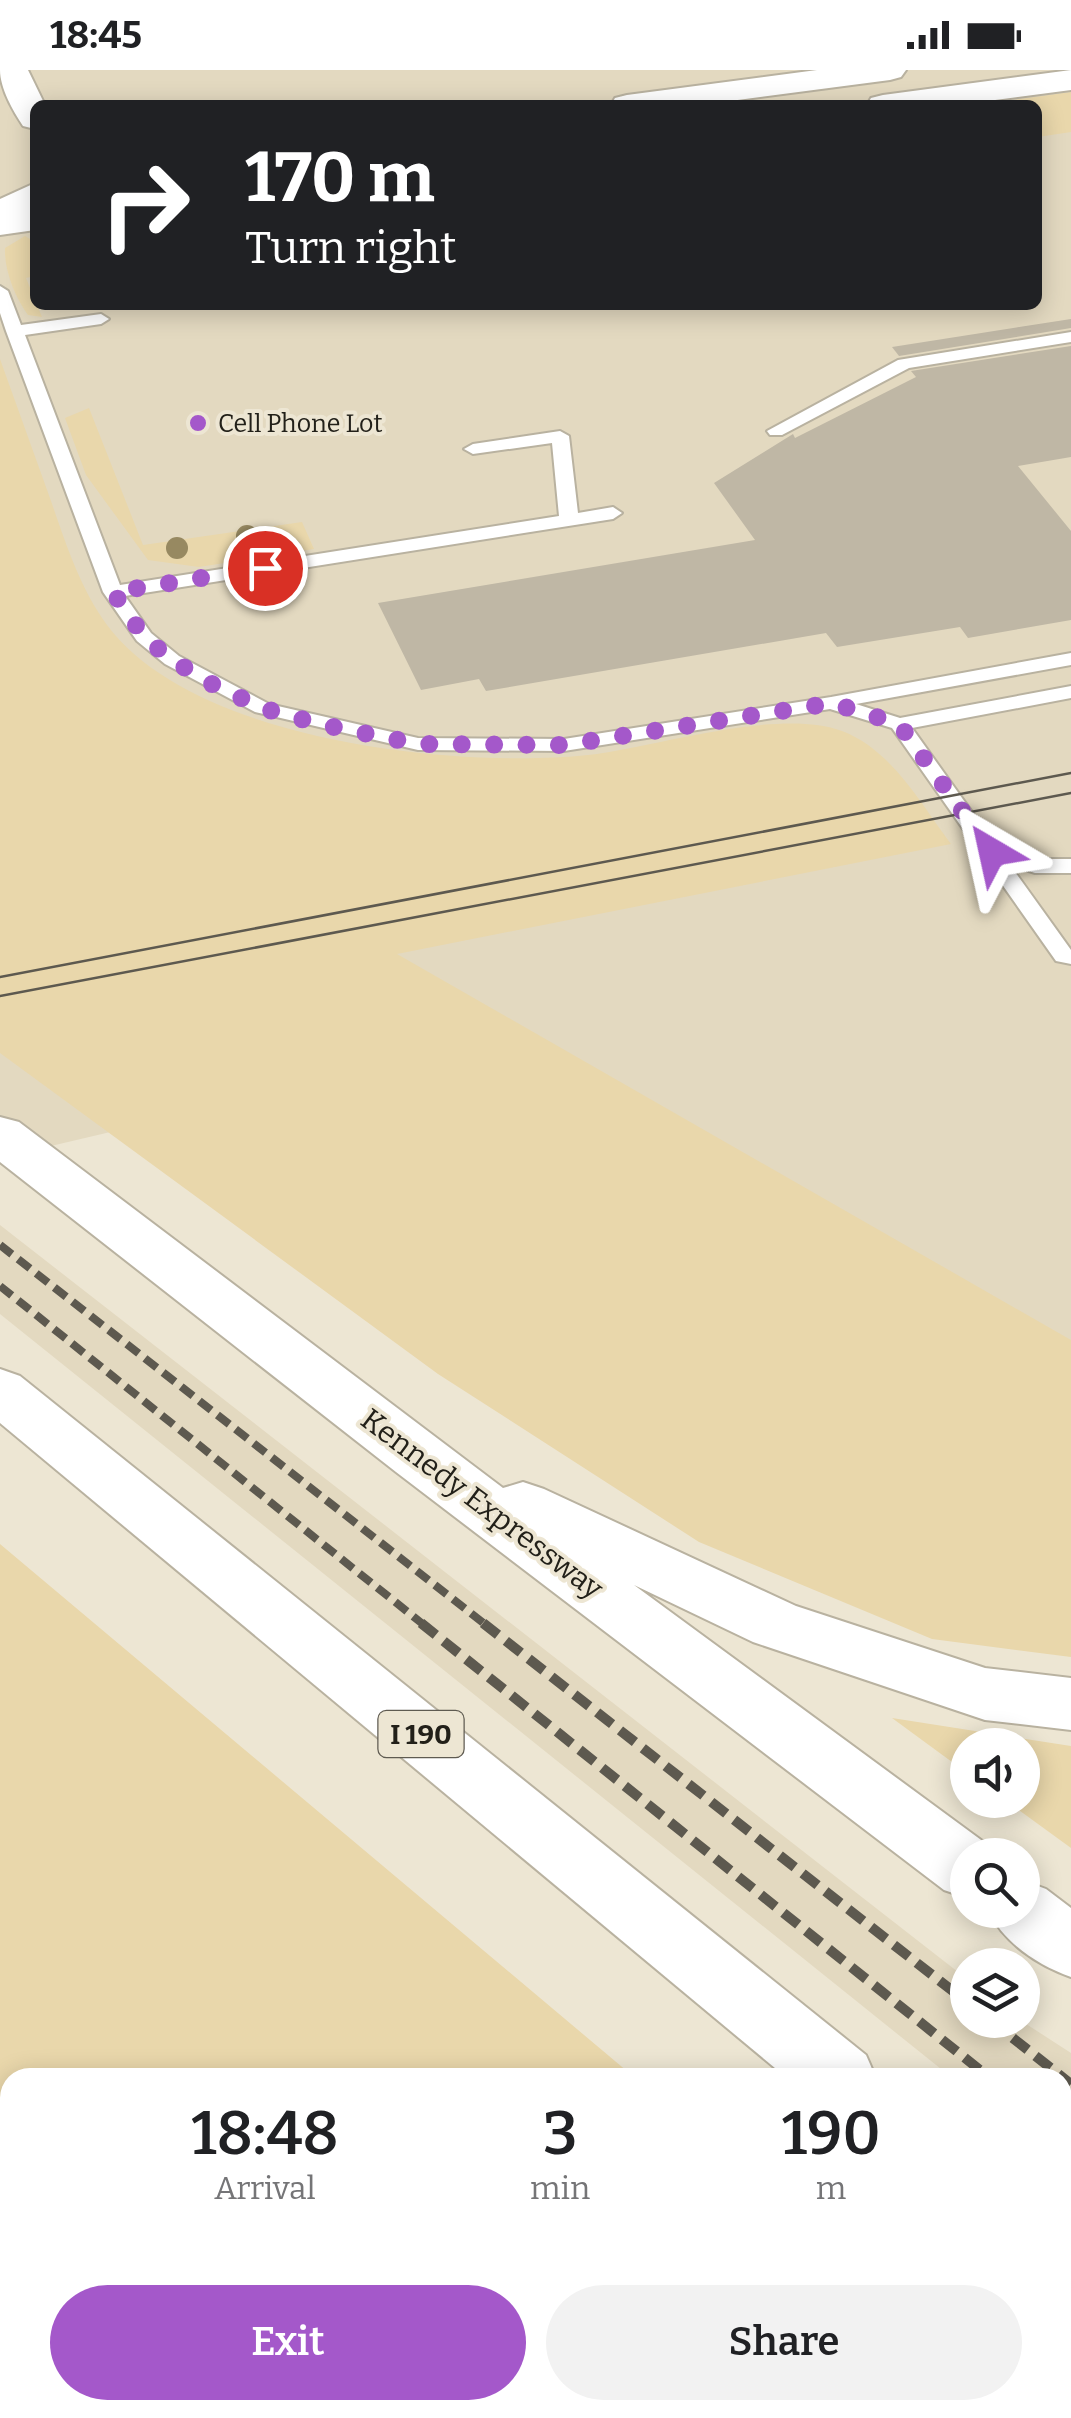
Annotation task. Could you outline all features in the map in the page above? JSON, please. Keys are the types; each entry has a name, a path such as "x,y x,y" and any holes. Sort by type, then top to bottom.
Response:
{"main road":[{"path":"12,70 30,108"},
{"path":"665,100 890,70"},
{"path":"921,100 1071,80"},
{"path":"0,188 30,184"},
{"path":"0,214 30,196"},
{"path":"0,224 30,220"},
{"name":"Kennedy Expressway","path":"0,1134 417,1456 950,1856"},
{"name":"I 190","path":"0,1391 829,2068"},
{"path":"417,1456 775,1624 985,1694 1071,1704"},
{"path":"1040,1924 1071,1947"}],"lane":[{"path":"0,291 113,592 144,637 172,660 262,708 418,744 564,745 832,703 1071,659"},
{"path":"14,331 101,319"},
{"path":"776,431 904,364 1071,337"},
{"path":"472,449 560,436 569,520"},
{"path":"113,592 614,514"},
{"path":"832,703 899,724 1071,692"},
{"path":"899,724 1068,956"},
{"path":"992,852 1035,866 1069,866"}],"shaded area":[{"path":"0,70 1071,70 1071,1508 272,1094 0,1158"},
{"path":"1071,92 1071,132 1042,136 1042,100 1013,100"},
{"path":"25,236 30,239 30,277 26,278 30,310 39,310 42,317 28,315 15,292 5,248"},
{"path":"0,359 68,549 97,611 147,664 200,696 262,721 330,739 469,757 588,755 752,726 816,725 860,740 904,779 951,844 397,954 1071,1340 1071,1657 932,1639 699,1542 438,1374 0,1053"},
{"path":"89,408 143,545 302,522 314,549 199,567 148,560 86,475 65,418"},
{"path":"0,1225 950,1966 950,2038 1040,2038 1040,2033 1071,2053 1071,2068 940,2068 0,1314"},
{"path":"0,1544 623,2068 0,2068"},
{"path":"892,1718 956,1728 950,1728 950,1761"},
{"path":"1040,1741 1071,1746 1071,1848 1030,1818 1040,1818"}],"building":[{"path":"1071,319 1071,328 899,356 892,347"},
{"path":"1071,346 1071,457 1018,466 1071,531 1071,620 968,638 960,627 837,647 826,633 486,691 479,679 421,690 378,603 755,540 714,483 793,434 795,438 916,377 911,371"}],"tram line":[{"path":"0,977 1071,773"},
{"path":"0,996 1071,793"}],"railway":[{"path":"0,1245 486,1625"},
{"path":"0,1286 424,1625"},
{"path":"421,1623 977,2068"},
{"path":"483,1623 950,1989"},
{"path":"1013,2038 1051,2068"}],"place":[{"name":"Cell Phone Lot","path":"198,423"}],"route":[{"path":"265,568 113,592 144,637 172,660 212,684 262,708 418,744 564,745 832,703 899,724 992,852"}]}
